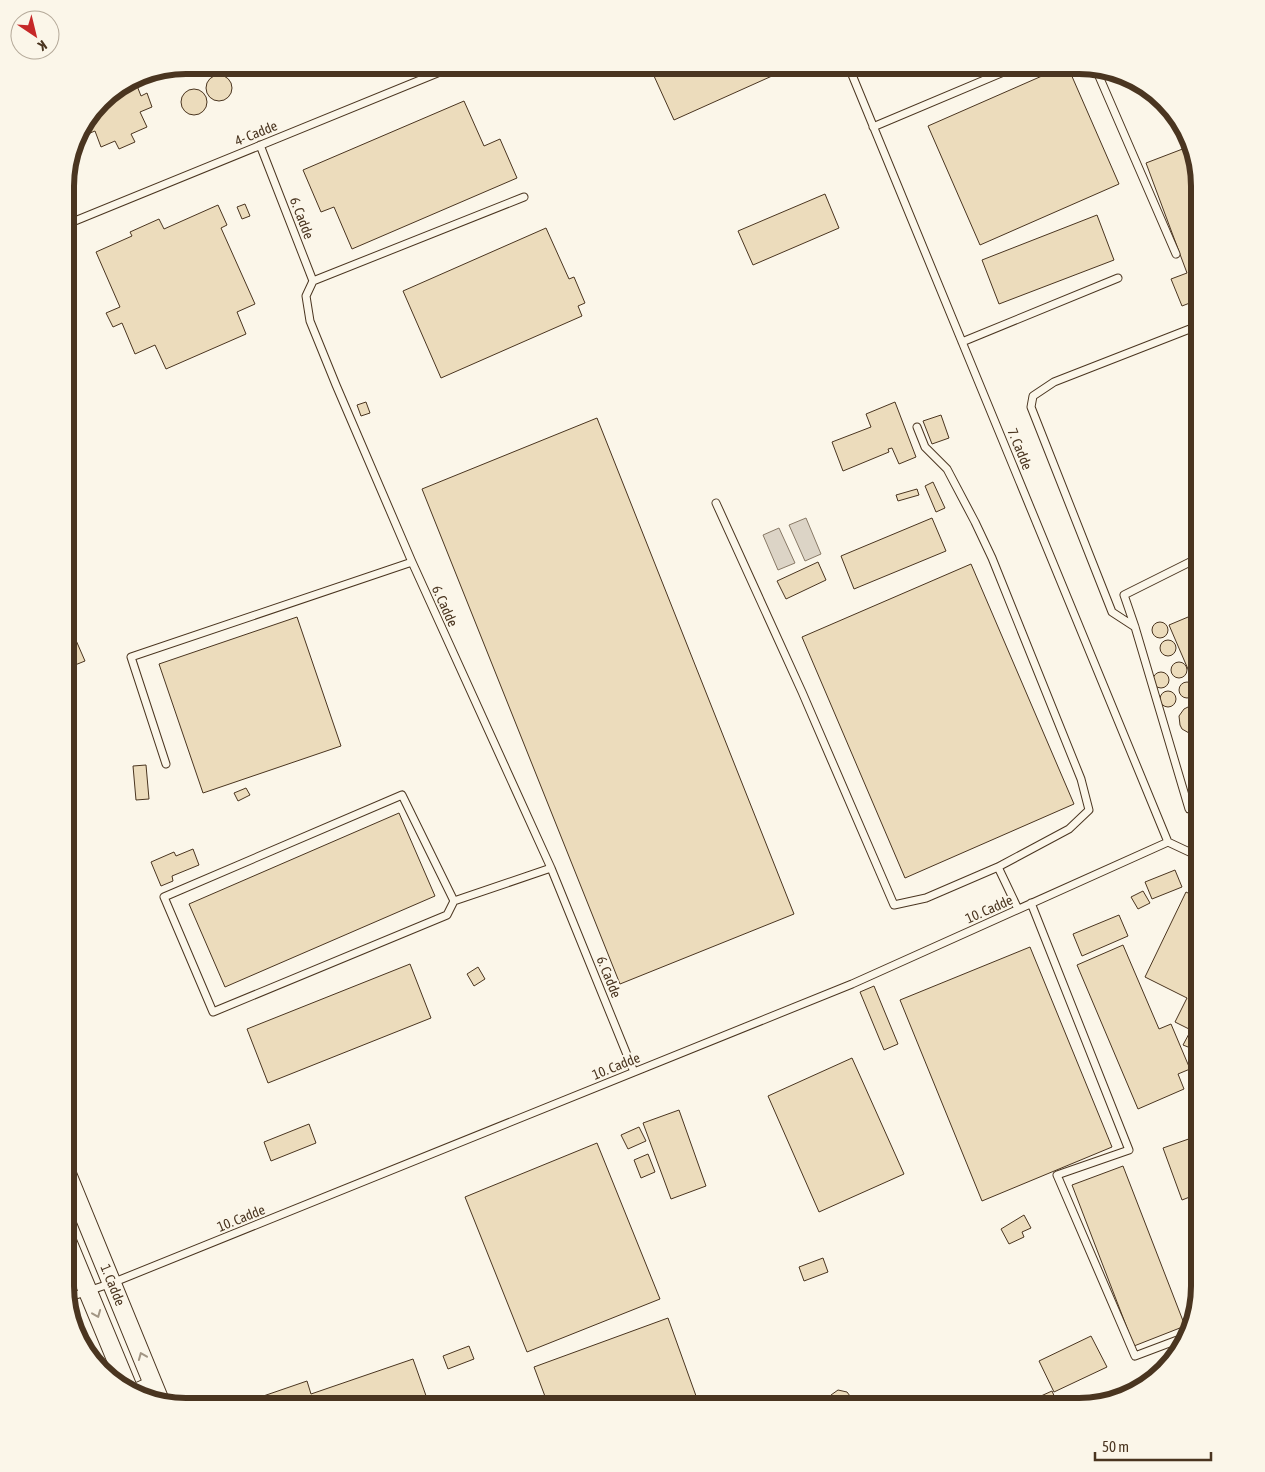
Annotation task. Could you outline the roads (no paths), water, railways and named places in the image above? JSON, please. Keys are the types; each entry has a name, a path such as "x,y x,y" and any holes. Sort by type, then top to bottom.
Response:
{"street":[{"name":"1. Cadde","path":"74,1191 157,1394"},
{"path":"74,1258 124,1380"}],"lane":[{"name":"4- Cadde","path":"74,221 435,74"},
{"name":"7. Cadde","path":"852,74 1168,842"},
{"path":"873,127 999,74"},
{"path":"1099,76 1176,254"},
{"name":"6. Cadde","path":"260,146 313,281 306,296 310,321 412,562 551,868 634,1072"},
{"path":"313,281 524,198"},
{"path":"962,342 1118,278"},
{"path":"1136,627 1112,612 1031,407 1033,396 1054,382 1191,329"},
{"path":"716,503 802,692 894,905 926,898 998,867 1069,829 1089,810 1081,779 992,558 947,469 926,447 917,427"},
{"path":"1191,561 1124,595 1136,627 1189,809 1191,809"},
{"path":"166,764 131,658 412,562"},
{"path":"454,902 402,796 164,897 212,1012 447,915 454,902 551,868"},
{"path":"1168,842 1191,853"},
{"name":"10. Cadde","path":"74,1296 112,1283 852,984 1168,842"},
{"path":"998,867 1018,909"},
{"path":"1031,904 1129,1150 1057,1176 1135,1356 1178,1340"},
{"path":"137,1387 152,1380"}]}
